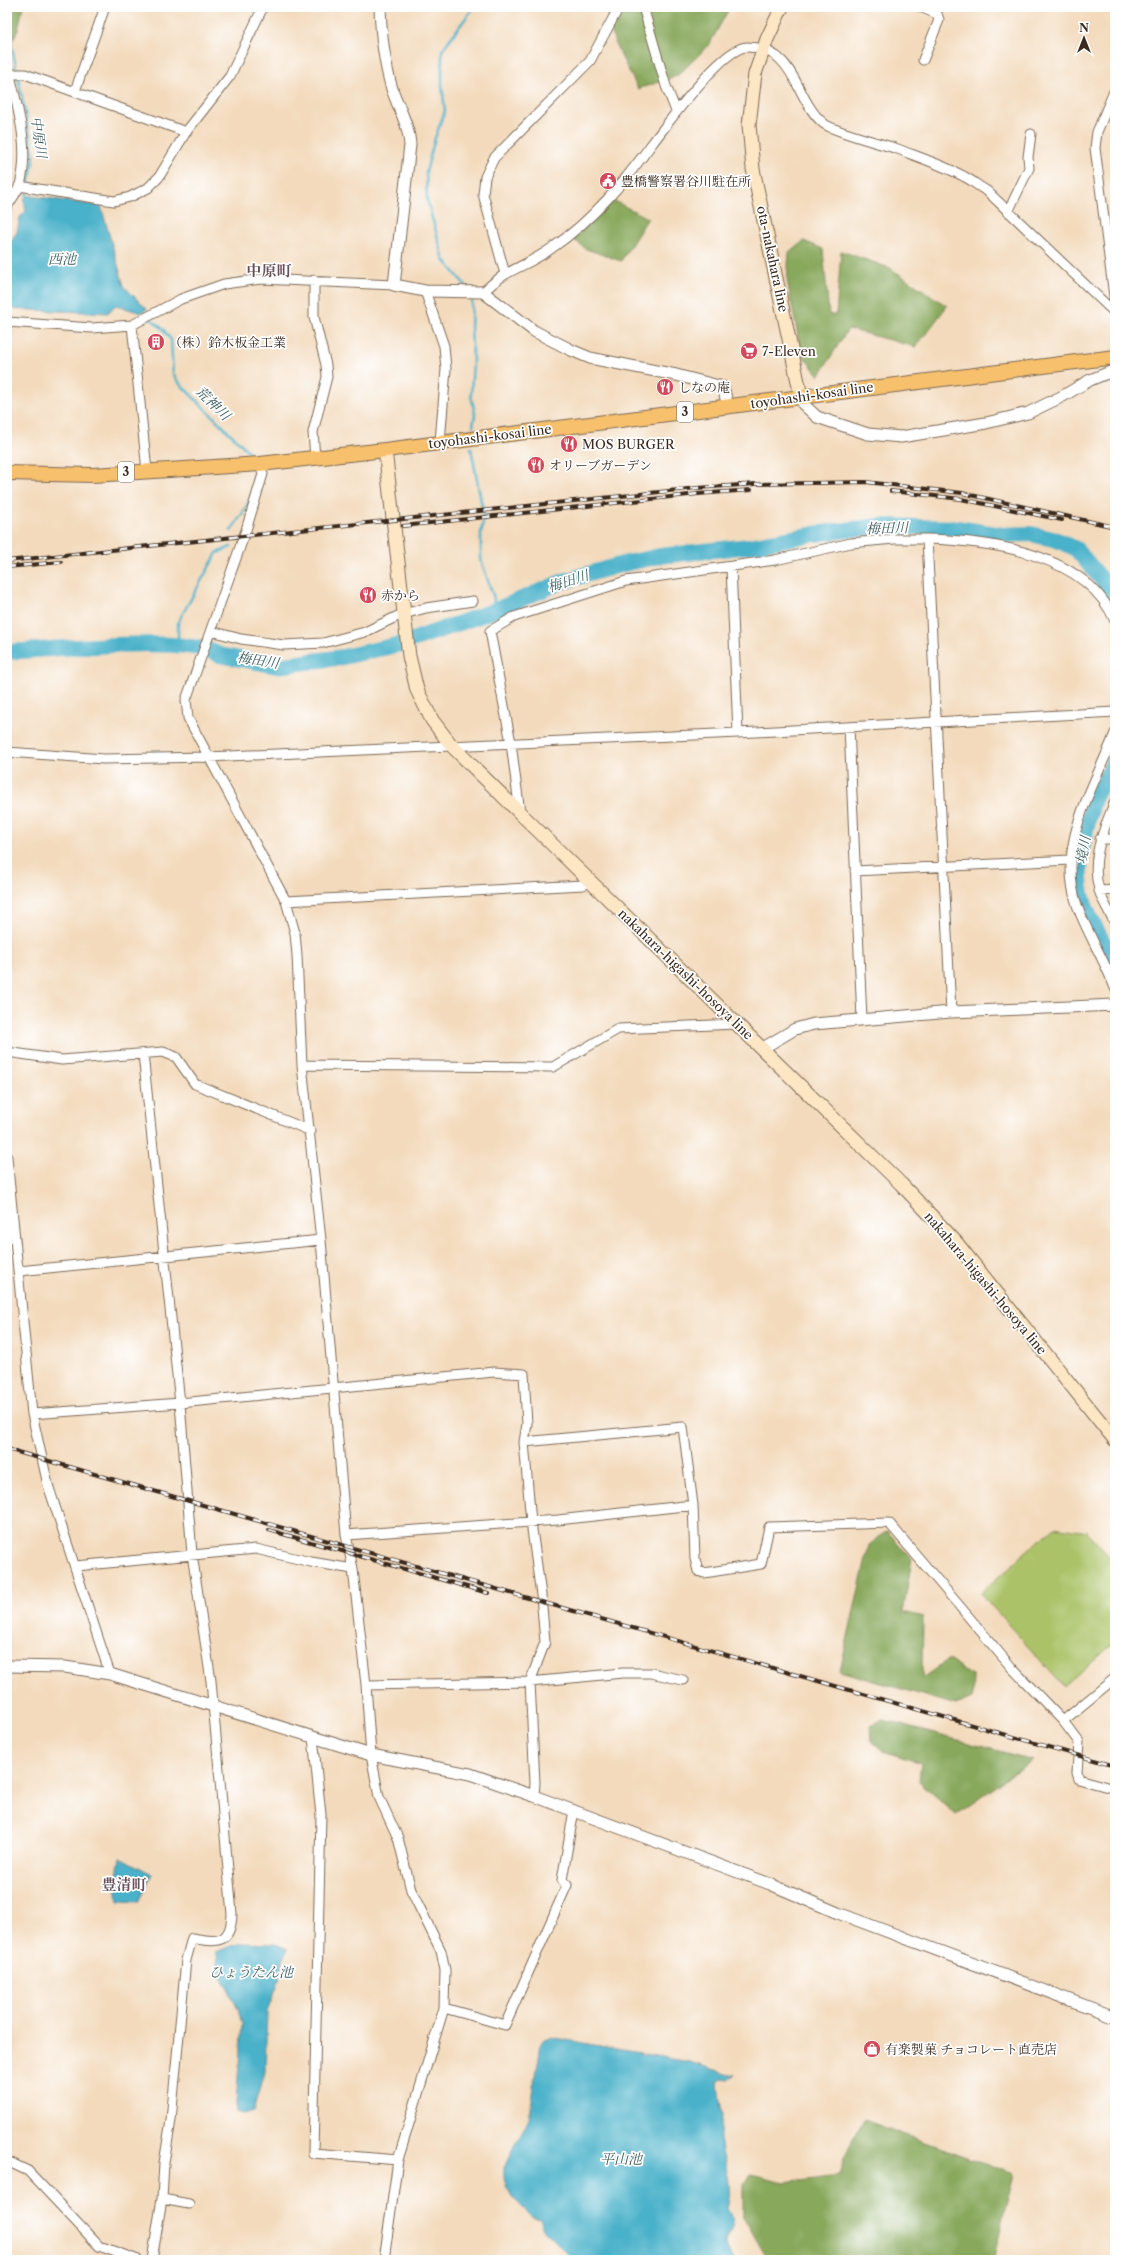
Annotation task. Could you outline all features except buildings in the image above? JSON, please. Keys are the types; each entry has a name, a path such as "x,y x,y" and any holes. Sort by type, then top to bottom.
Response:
{"main road":[{"name":"ota-nakahara line","path":"782,7 763,49 754,79 749,124 754,169 801,396"},
{"name":"toyohashi-kosai line","path":"7,473 93,475 254,465 385,450 1115,357"},
{"name":"nakahara-higashi-hosoya line","path":"385,450 409,656 420,696 432,720 451,745 901,1184 955,1241 1115,1440"}],"street":[{"path":"75,91 105,7"},
{"path":"21,186 114,201 130,197 148,188 160,178 186,132 230,76 263,7"},
{"path":"380,7 383,50 392,88 409,140 394,285"},
{"path":"505,274 483,194 485,177 494,158 590,62 619,7"},
{"path":"643,7 666,86 676,111"},
{"path":"920,7 937,14 939,20 923,60"},
{"path":"483,292 505,274 531,263 583,226 636,166 676,111 704,78 731,54 746,46 763,49 779,59 790,70 814,113 824,124 896,149 966,177 987,192 1115,313"},
{"path":"7,207 21,186 24,146 23,128 10,75 24,74 186,132"},
{"path":"1115,89 1097,132 1096,148 1115,304"},
{"path":"1008,212 1029,168 1028,157 1031,134"},
{"path":"7,322 92,328 132,325 181,299 224,284 260,279 314,280 394,285 425,291 483,292 534,330 571,350 590,358 676,375 722,387 728,406"},
{"path":"314,280 314,316 326,365 327,377 313,432 315,458"},
{"path":"425,291 444,346 446,369 440,442"},
{"path":"132,325 147,471"},
{"path":"801,396 803,404 817,417 868,434 901,437 986,423 1028,413 1063,396 1090,380 1115,370"},
{"path":"254,465 263,474 246,530 186,700 188,718 286,901 295,933 302,1065 321,1240 346,1535 353,1569 366,1685 371,1755 379,1797 398,1838 411,1890 441,1951 445,1970 444,2008 398,2160 384,2260"},
{"path":"520,813 511,743 490,631 514,617 626,581 775,560 851,543 894,539 980,544 1041,558 1067,569 1086,582 1103,600 1115,621"},
{"path":"928,540 935,722 945,866 951,1012"},
{"path":"731,567 738,733"},
{"path":"210,633 284,645 323,643 365,632 404,615 426,608 473,601"},
{"path":"7,752 104,759 208,757 738,733 1115,712"},
{"path":"849,727 862,1019"},
{"path":"1115,733 1083,807 1070,860 1076,902 1084,924 1107,966 1115,988"},
{"path":"1115,800 1100,839 1095,868 1099,891 1115,923"},
{"path":"1100,839 1115,839"},
{"path":"855,871 1070,860"},
{"path":"286,901 583,885 590,882"},
{"path":"1099,891 1115,890"},
{"path":"763,1048 795,1029 814,1024 951,1012 1115,1005"},
{"path":"302,1065 553,1067 618,1029 737,1024"},
{"path":"7,1052 62,1060 163,1052 176,1057 195,1084 310,1131"},
{"path":"143,1054 180,1403 192,1554 211,1681 227,1841 232,1914 232,1929 223,1938 213,1942 192,1938 186,1960 180,2008 175,2088 164,2163 162,2199 152,2260"},
{"path":"7,1157 32,1414 48,1485 63,1534 76,1566 110,1674"},
{"path":"19,1271 321,1240"},
{"path":"32,1414 180,1403 494,1372 524,1374 526,1424 524,1442 531,1522 542,1595 545,1642 530,1682 535,1782 534,1796"},
{"path":"524,1442 683,1427 692,1505 695,1559 698,1571 704,1573 761,1564 769,1527 889,1524 1012,1668 1063,1721 1079,1742 1076,1773 1078,1779 1115,1789"},
{"path":"346,1535 531,1522 692,1505"},
{"path":"76,1566 256,1549 311,1562 353,1569"},
{"path":"7,1666 65,1667 110,1674 371,1755 470,1774 574,1810 770,1884 838,1913 1115,2017"},
{"path":"366,1685 530,1682 623,1673 651,1673 683,1680"},
{"path":"1063,1721 1115,1678"},
{"path":"313,1738 321,1815 313,2153 398,2160"},
{"path":"444,2008 505,2025 567,1885 562,1880 574,1810"},
{"path":"7,2161 28,2171 99,2246 138,2260"},
{"path":"162,2199 189,2204"}],"green space":[{"path":"7,7 23,7 18,30 7,50"},
{"path":"605,7 730,7 709,45 677,76 638,89 615,44"},
{"path":"612,200 648,218 621,261 586,249 573,239"},
{"path":"804,241 823,249 829,315 836,315 841,251 890,268 947,306 916,347 848,329 819,376 801,353 787,280 789,252"},
{"path":"1055,1527 1087,1532 1115,1563 1115,1642 1064,1687 980,1593"},
{"path":"887,1531 912,1559 903,1612 923,1617 922,1678 949,1659 973,1677 972,1698 956,1705 840,1671 869,1545"},
{"path":"882,1720 1033,1760 956,1815 919,1781 921,1763 883,1751 872,1741 871,1725"},
{"path":"864,2120 1015,2174 993,2260 768,2260 744,2218 744,2185 750,2175 784,2183 839,2176 844,2157"}],"water":[{"name":"西池","path":"26,195 101,206 124,286 147,309 141,313 116,305 108,313 7,309 7,246 17,232 20,217 26,211 24,201"},
{"path":"120,1857 152,1874 138,1902 118,1901 116,1881"},
{"name":"ひょうたん池","path":"241,1943 275,1944 288,1949 282,1960 280,1978 267,2012 265,2072 254,2111 243,2114 237,2112 236,2103 242,2025 238,2008 217,1969 218,1956 215,1952"},
{"name":"平山池","path":"550,2037 689,2062 734,2075 728,2079 722,2078 718,2081 722,2114 720,2141 730,2192 727,2208 733,2219 732,2229 726,2240 726,2245 733,2260 574,2260 545,2231 540,2219 532,2217 513,2198 506,2186 504,2168 529,2118 541,2044 544,2039"}],"waterway":[{"path":"466,286 444,260 427,200 426,172 435,138 445,111 442,85 442,50 474,7"},
{"name":"中原川","path":"7,32 12,47 34,157 26,198"},
{"path":"472,300 471,329 473,361 471,395 475,414 473,426"},
{"name":"荒神川","path":"150,318 163,329 171,340 173,374 181,385 249,452 251,459"},
{"path":"471,448 484,517 481,532 481,560 494,598 493,611"},
{"name":"荒神川","path":"231,531 252,495 254,488 253,470"},
{"name":"梅田川","path":"7,652 149,644 179,645 203,649 219,655 277,666 343,657 401,644 493,611 564,581 623,564 660,556 749,546 814,534 879,526 957,528 1002,535 1031,534 1057,540 1076,549 1115,595"},
{"name":"荒神川","path":"178,645 178,622 217,553 231,547"},
{"name":"境川","path":"1115,759 1111,769 1097,792 1094,801 1081,851 1080,869 1080,885 1088,914 1115,962"}],"railway":[{"path":"7,561 697,488 756,484 866,482 962,493 1115,527"},
{"path":"403,526 698,494 751,490"},
{"path":"891,491 961,499 1062,520"},
{"path":"7,567 61,562"},
{"path":"7,1449 1115,1766"},
{"path":"269,1530 488,1593"}],"place":[{"name":"豊橋警察署谷川駐在所","path":"608,181"},
{"name":"（株）鈴木板金工業","path":"156,342"},
{"name":"7-Eleven","path":"749,351"},
{"name":"しなの庵","path":"665,387"},
{"name":"MOS BURGER","path":"569,444"},
{"name":"オリーブガーデン","path":"536,465"},
{"name":"赤から","path":"368,595"},
{"name":"有楽製菓 チョコレート直売店","path":"872,2049"}],"district":[{"name":"中原町","path":"269,271"},
{"name":"豊清町","path":"124,1885"}]}
